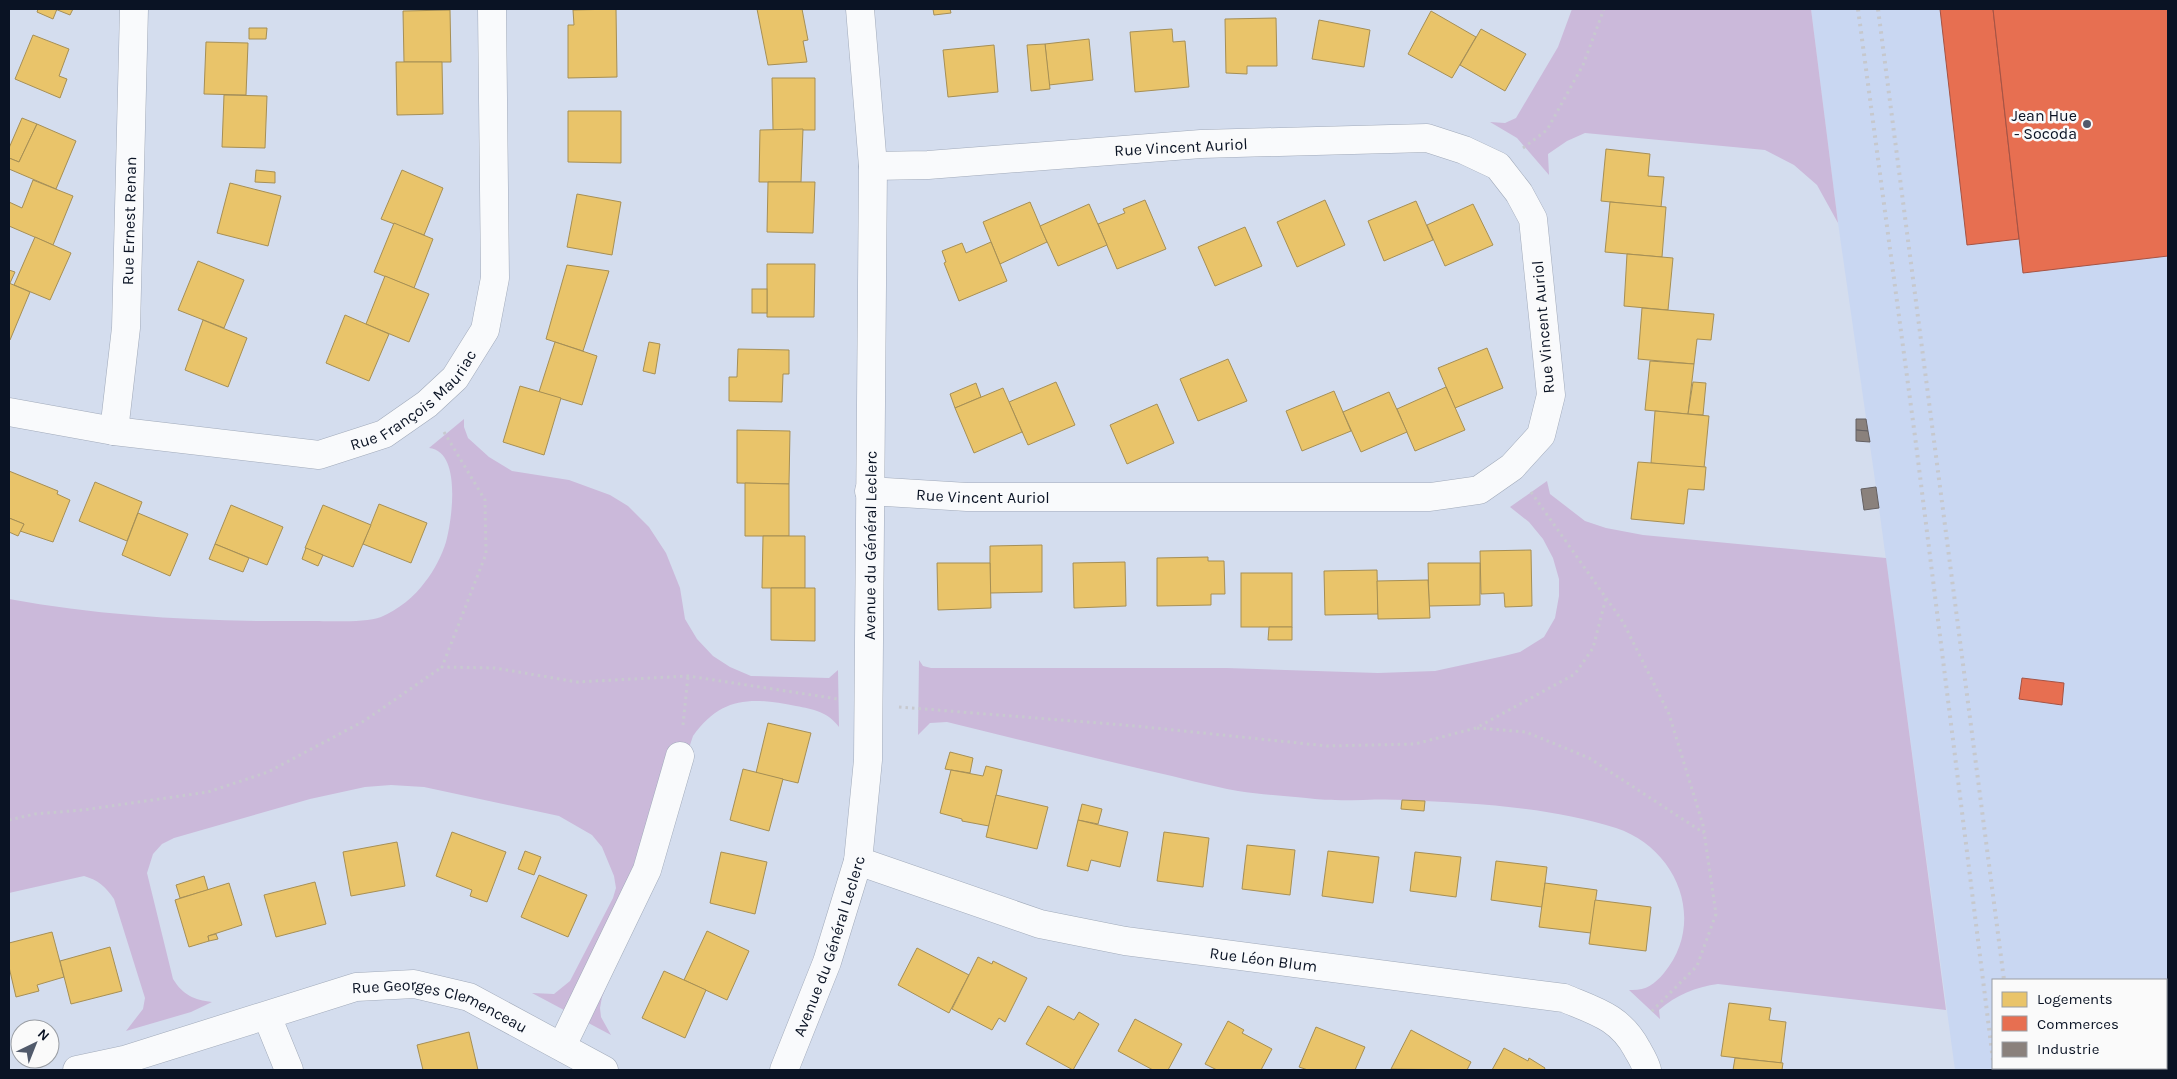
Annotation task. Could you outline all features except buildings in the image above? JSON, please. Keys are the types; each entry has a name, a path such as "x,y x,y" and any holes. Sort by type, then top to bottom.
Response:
{"street":[{"name":"Rue Ernest Renan","path":"114,431 126,328 134,9"},
{"name":"Rue François Mauriac","path":"9,412 114,431 319,455 384,434 427,404 454,378 485,330 496,278 492,9"},
{"name":"Avenue du Général Leclerc","path":"784,1070 827,962 858,861 868,760 873,166 860,9"},
{"name":"Rue Vincent Auriol","path":"870,491 976,498 1430,497 1479,490 1512,467 1541,435 1551,395 1533,219 1519,194 1498,166 1464,150 1427,138 1201,144 928,166 873,166"},
{"path":"562,1046 647,870 680,756"},
{"name":"Rue Léon Blum","path":"858,861 1040,924 1125,942 1564,998 1608,1016 1629,1034 1647,1070"},
{"name":"Rue Georges Clemenceau","path":"77,1070 124,1060 356,987 414,984 469,997 604,1070"},
{"path":"267,1016 289,1070"}],"path":[{"path":"1498,166 1548,130 1584,66 1604,9"},
{"path":"9,820 35,814 83,810 208,792 268,772 364,721 442,667 486,554 485,500 427,404"},
{"path":"1512,467 1622,622 1669,714 1704,833 1716,914 1707,940 1697,966 1629,1034"},
{"path":"442,667 495,668 578,682 688,676 869,704 1136,726 1327,746 1415,744 1476,728 1575,674 1593,648 1606,598"},
{"path":"680,756 688,676"},
{"path":"1476,728 1526,732 1589,758 1704,833"}],"shaded area":[{"path":"1572,9 1811,9 1838,223 1817,185 1794,165 1765,150 1585,133 1567,141 1548,154 1549,175 1517,138 1490,122 1505,123 1516,118 1558,47"},
{"path":"1811,9 2168,9 2168,1070 1955,1070 1879,508 1838,223"},
{"path":"464,419 464,427 468,438 489,457 512,471 569,480 610,495 628,506 649,527 666,553 680,588 685,619 697,639 713,656 730,667 751,676 829,678 838,670 839,727 830,718 814,710 780,703 751,701 726,707 715,713 693,736 621,951 602,997 601,1017 611,1035 532,993 554,994 570,981 613,898 616,888 614,876 602,847 592,835 559,816 424,787 391,785 365,787 310,799 174,838 162,844 153,854 147,873 173,979 190,996 212,1002 191,1012 126,1031 143,1009 145,998 114,899 108,891 98,882 84,876 9,893 9,599 121,614 196,619 346,621 381,617 400,607 421,587 432,573 442,552 451,518 452,488 446,461 439,452 429,448"},
{"path":"1547,481 1550,494 1585,521 1606,528 1643,535 1886,558 1946,1010 1718,984 1702,987 1672,1000 1659,1010 1660,1019 1629,990 1644,988 1657,981 1677,953 1683,931 1684,910 1679,888 1669,869 1655,852 1637,838 1616,828 1591,821 1512,807 1394,800 1326,800 1238,791 947,722 930,723 918,735 919,660 923,666 931,668 1227,668 1378,673 1435,671 1520,652 1544,637 1555,618 1559,596 1559,579 1553,558 1543,539 1529,522 1510,507"}],"railway":[{"path":"1858,9 1916,444 1992,1052"},
{"path":"1878,9 2004,979"}],"place":[{"name":"Jean Hue - Socoda","path":"2087,124"}]}
